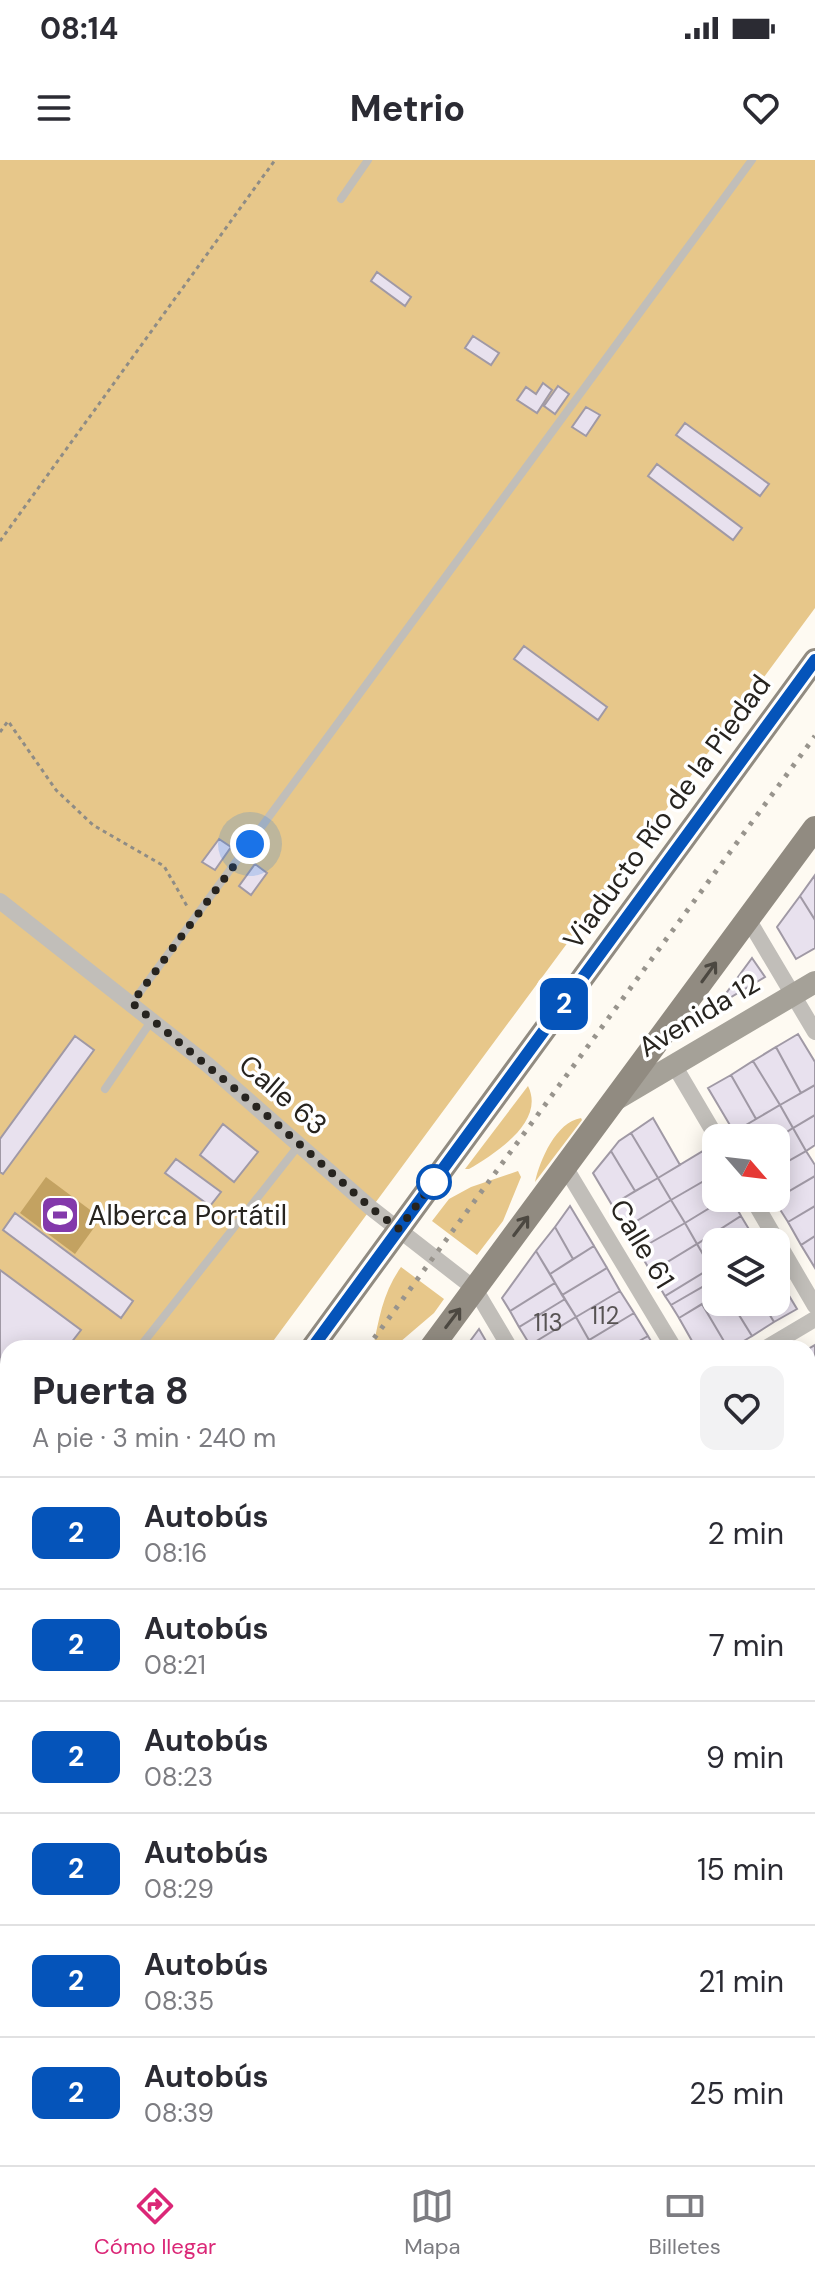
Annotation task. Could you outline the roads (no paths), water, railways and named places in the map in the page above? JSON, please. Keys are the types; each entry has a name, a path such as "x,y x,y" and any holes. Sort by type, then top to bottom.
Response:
{"main road":[{"name":"Viaducto Río de la Piedad","path":"318,1340 815,660"},
{"path":"437,1340 815,828"}],"street":[{"name":"Calle 63","path":"0,901 152,1019 371,1208 475,1289 505,1340"},
{"path":"748,919 815,1032"},
{"name":"Avenida 12","path":"614,1100 815,982"},
{"path":"674,1065 709,1124"},
{"name":"Calle 61","path":"565,1167 669,1340"},
{"path":"760,1212 815,1306"},
{"path":"780,1340 815,1319"}],"lane":[{"path":"341,199 368,160"},
{"path":"132,1003 752,160"},
{"path":"105,1089 152,1019"},
{"path":"145,1340 300,1144"}],"railway":[{"path":"373,1340 815,736"}],"place":[{"name":"Alberca Portátil","path":"60,1215"}]}
